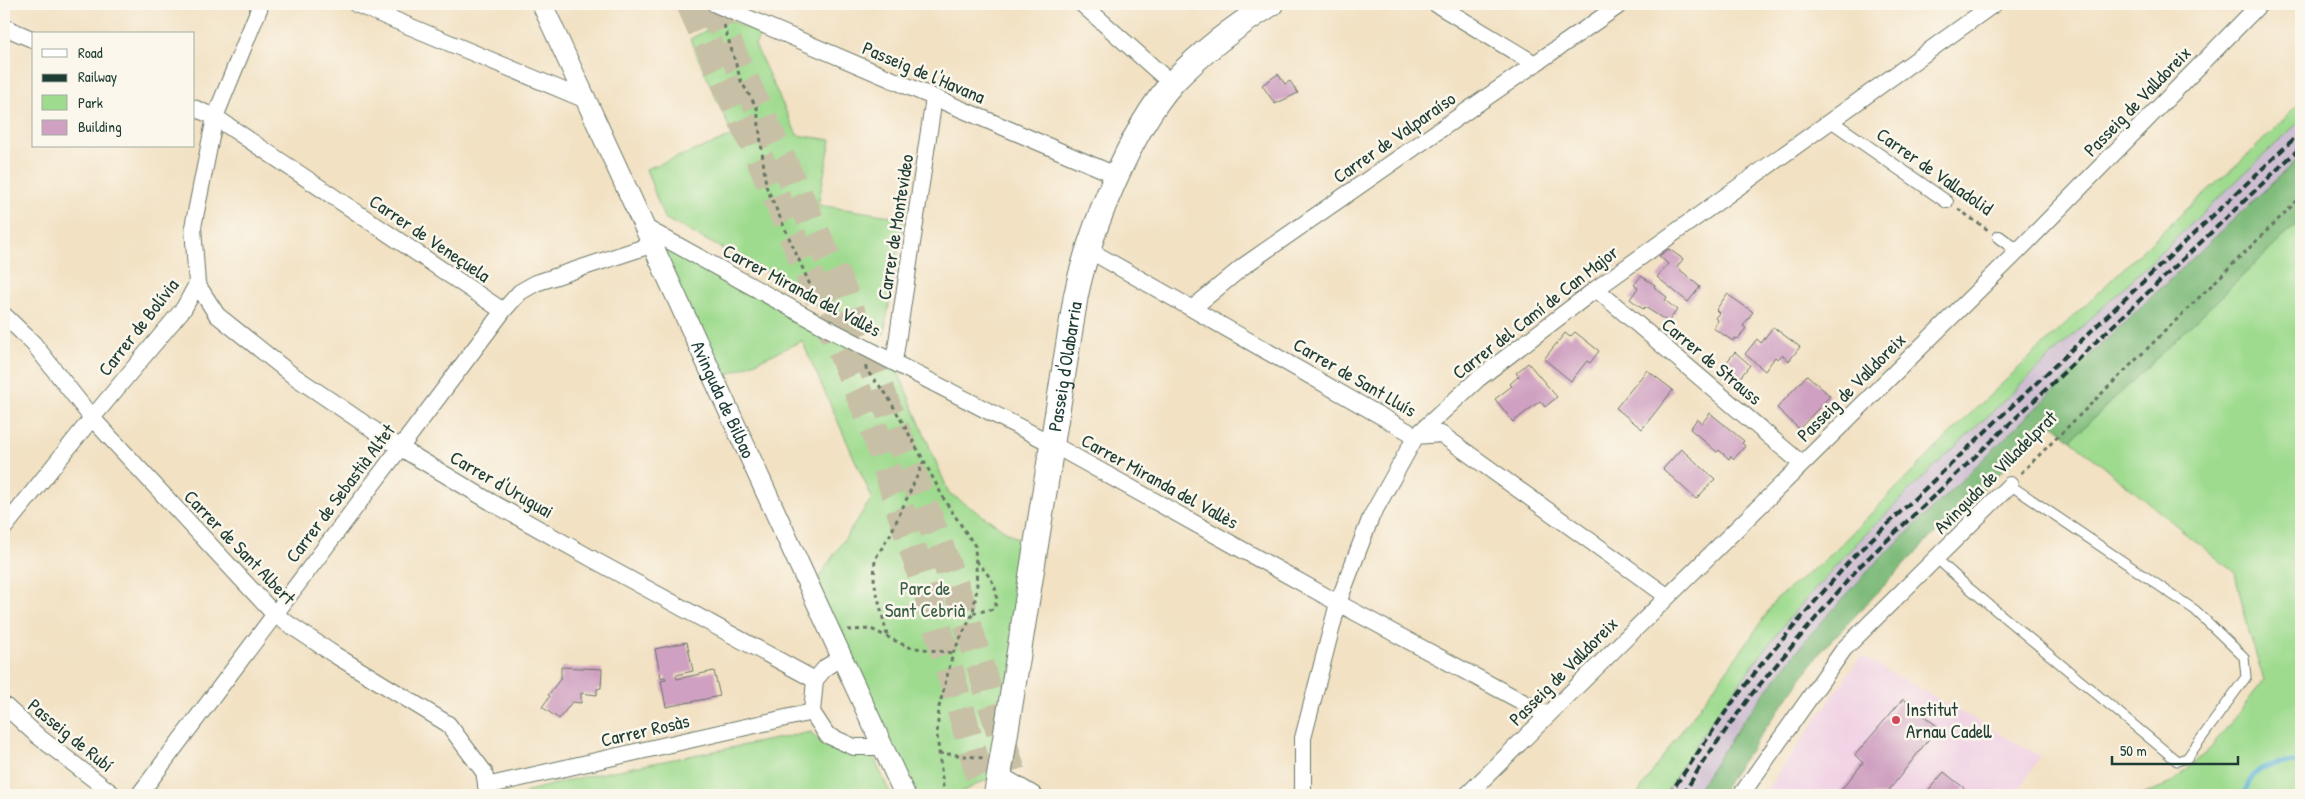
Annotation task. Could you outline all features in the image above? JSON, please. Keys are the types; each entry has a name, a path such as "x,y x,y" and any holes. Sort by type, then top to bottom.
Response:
{"main road":[{"name":"Passeig d'Olabarria","path":"999,776 1076,295 1087,249 1142,126 1172,84 1192,63 1262,6"}],"street":[{"name":"Carrer de Bolívia","path":"4,528 92,418 184,308 197,284 193,227 215,117 261,4"},
{"path":"356,4 586,100"},
{"name":"Avinguda de Bilbao","path":"542,4 905,795"},
{"name":"Passeig de l'Havana","path":"716,4 1118,176"},
{"path":"1082,4 1172,84"},
{"path":"1436,4 1535,64"},
{"name":"Carrer de Valparaíso","path":"1193,308 1245,265 1621,4"},
{"name":"Carrer del Camí de Can Major","path":"1303,795 1303,738 1338,603 1371,517 1416,436 1478,379 1596,289 1994,4"},
{"name":"Passeig de Valldoreix","path":"1467,795 2018,251 2260,4"},
{"path":"4,28 32,39"},
{"name":"Carrer de Montevideo","path":"894,362 934,98"},
{"name":"Carrer de Veneçuela","path":"195,108 215,117 503,311"},
{"name":"Carrer de Valladolid","path":"1831,121 1947,202"},
{"path":"503,311 520,292 536,283 650,236"},
{"name":"Carrer Miranda del Vallès","path":"650,236 1052,444 1338,603 1547,715"},
{"name":"Carrer de Valladolid","path":"1999,237 2018,251"},
{"name":"Carrer de Sant Lluís","path":"1087,249 1416,436 1441,434 1668,596"},
{"name":"Carrer d'Uruguai","path":"197,284 217,315 292,374 399,447 588,557 815,680"},
{"name":"Carrer de Strauss","path":"1596,289 1802,464"},
{"name":"Carrer de Sebastià Altet","path":"139,795 503,311"},
{"name":"Carrer de Sant Albert","path":"4,315 33,342 92,418 275,615 335,655 448,724 484,772 487,791"},
{"name":"Avinguda de Villadelprat","path":"1741,795 1844,649 2010,484"},
{"path":"841,658 826,667 815,680 812,712 828,735 854,747 883,746"},
{"name":"Passeig de Rubí","path":"4,705 39,737 114,795"},
{"name":"Carrer Rosàs","path":"487,791 812,712"},
{"path":"999,776 1034,795"}],"lane":[{"path":"1936,558 1969,588 2177,761 2187,758 2246,677 2244,657 2195,610 2010,484"}],"path":[{"path":"716,4 741,81 756,108 766,186 829,329"},
{"name":"Avinguda de Villadelprat","path":"2010,484 2301,197"},
{"name":"Carrer de Valladolid","path":"1947,202 1999,237"},
{"path":"872,350 866,360 866,370 887,395 945,501 975,546 976,587 973,613 953,654 939,707 937,735 944,795"},
{"path":"887,636 874,582 875,559 890,535 924,461"},
{"path":"973,613 994,609 997,601 994,581 976,560"},
{"path":"832,636 850,629 872,629 908,647 953,654"},
{"path":"939,753 999,776"}],"shaded area":[{"path":"2301,120 2301,156 2111,335 1869,570 1808,637 1742,722 1694,795 1664,795 1714,717 1789,618 1851,549 1918,482"},
{"name":"Institut Arnau Cadell","path":"1861,656 2040,756 2017,795 1763,795"}],"green space":[{"path":"695,6 761,34 755,45 797,135 831,140 818,205 904,218 884,334 664,218 646,169 733,136 690,39 707,30"},
{"path":"2301,102 2301,120 1918,482 1851,549 1789,618 1714,717 1664,795 1637,795 1664,755 1749,640 1777,598 1825,560 1964,420 2166,228 2252,151"},
{"path":"2301,156 2301,220 2071,440 2053,424 1931,537 1822,650 1732,775 1721,795 1694,795 1742,722 1808,637 1869,570 2111,335"},
{"path":"2301,220 2301,795 2142,795 2171,783 2212,747 2264,680 2249,632 2235,573 2071,440"},
{"name":"Parc de Sant Cebrià","path":"651,237 894,362 949,493 1034,550 999,774 955,795 905,795 811,589 872,498 802,341 716,380"},
{"path":"811,732 831,749 846,754 873,756 891,795 522,795 532,790 578,778"}],"building":[{"path":"1278,74 1285,84 1290,81 1298,93 1275,104 1262,85"},
{"path":"1669,249 1683,259 1677,267 1700,287 1688,302 1657,277 1668,264 1659,256"},
{"path":"1641,276 1655,285 1654,287 1667,297 1665,300 1677,310 1668,322 1645,307 1643,309 1630,299 1638,288 1634,285"},
{"path":"1727,294 1753,312 1743,326 1746,328 1738,339 1735,338 1733,341 1713,328 1718,321 1715,318 1719,313 1716,310"},
{"path":"1773,327 1800,347 1789,361 1782,355 1778,359 1775,357 1765,371 1745,354 1757,339 1761,343"},
{"path":"1575,332 1599,351 1590,363 1587,361 1571,381 1544,359 1565,333 1570,337"},
{"path":"1735,352 1750,365 1735,384 1719,371"},
{"path":"1528,363 1557,397 1545,407 1540,401 1513,422 1495,399 1512,386 1510,384 1519,376 1516,373"},
{"path":"1647,370 1673,390 1642,429 1616,408"},
{"path":"1807,375 1830,396 1799,429 1777,408"},
{"path":"1710,413 1744,441 1742,443 1745,446 1734,459 1731,456 1729,459 1719,450 1717,452 1690,429 1697,419 1702,423"},
{"path":"1681,449 1715,479 1696,499 1663,469"},
{"path":"687,642 693,671 676,675 677,679 714,671 720,696 666,707 661,681 666,680 665,677 661,678 655,649"},
{"path":"561,667 602,669 601,688 597,689 597,695 581,693 581,703 572,702 559,719 542,707 550,696 548,695 561,678"},
{"path":"1903,699 1938,727 1887,793 1889,795 1837,795 1863,763 1855,755"},
{"path":"1944,772 1964,788 1958,795 1924,795"}],"waterway":[{"path":"2245,795 2252,777 2258,771 2265,767 2282,763 2301,762"}],"tunnel":[{"path":"690,4 766,173 874,429 932,608 985,795"},
{"path":"710,4 845,295 961,602 1019,795"}],"railway":[{"path":"1669,795 1729,707 1760,666 1853,557 2301,132"},
{"path":"1683,795 1703,762 1751,695 1859,567 2301,147"}],"place":[{"name":"Institut Arnau Cadell","path":"1896,720"}]}
